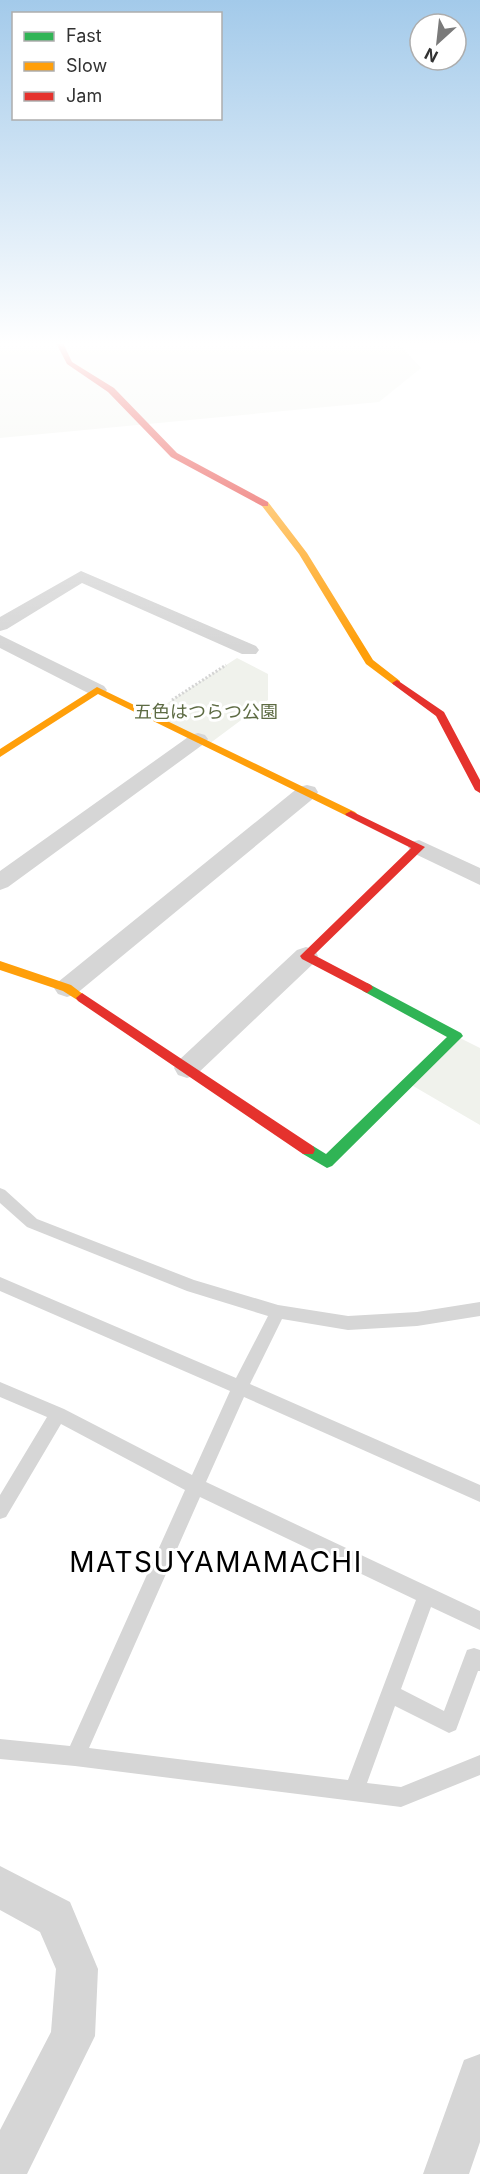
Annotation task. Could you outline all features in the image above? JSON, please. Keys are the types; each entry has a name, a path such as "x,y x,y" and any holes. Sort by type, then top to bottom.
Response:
{"street":[{"path":"164,444 174,455 267,505 303,553 369,662 440,714 480,790"},
{"path":"0,625 81,576 249,650"},
{"path":"0,641 480,877"},
{"path":"0,754 98,690"},
{"path":"0,882 198,739"},
{"path":"68,988 307,792"},
{"path":"187,1068 419,847"},
{"path":"0,965 68,988 327,1162 456,1036 306,957"},
{"path":"0,1887 55,1917 77,1969 73,2036 2,2174"},
{"path":"446,2174 480,2076"}],"lane":[{"path":"0,1194 32,1223 192,1286 278,1312 348,1323 417,1319 480,1309"},
{"path":"0,1284 240,1387 480,1494"},
{"path":"75,1756 240,1387 278,1312"},
{"path":"0,1389 58,1414 195,1486 480,1621"},
{"path":"0,1511 58,1414"},
{"path":"354,1791 426,1596"},
{"path":"390,1694 449,1723 474,1657 480,1662"},
{"path":"0,1749 75,1756 401,1797 480,1765"}],"path":[{"path":"149,715 249,650"}],"green space":[{"name":"五色はつらつ公園","path":"237,658 268,674 268,700 209,744 149,715"},
{"path":"456,1036 480,1048 480,1125 408,1083"}],"traffic: fast":[{"path":"308,1150 327,1162 456,1036 367,988"}],"traffic: slow":[{"path":"265,504 303,553 369,662 397,683"},
{"path":"0,754 97,690 351,814"},
{"path":"0,965 67,988 82,998"}],"traffic: jam":[{"path":"164,444 174,455 265,504"},
{"path":"397,683 440,714 480,790"},
{"path":"351,814 419,847 306,956 367,988"},
{"path":"82,998 308,1150"}],"district":[{"name":"MATSUYAMAMACHI","path":"216,1562"}]}
